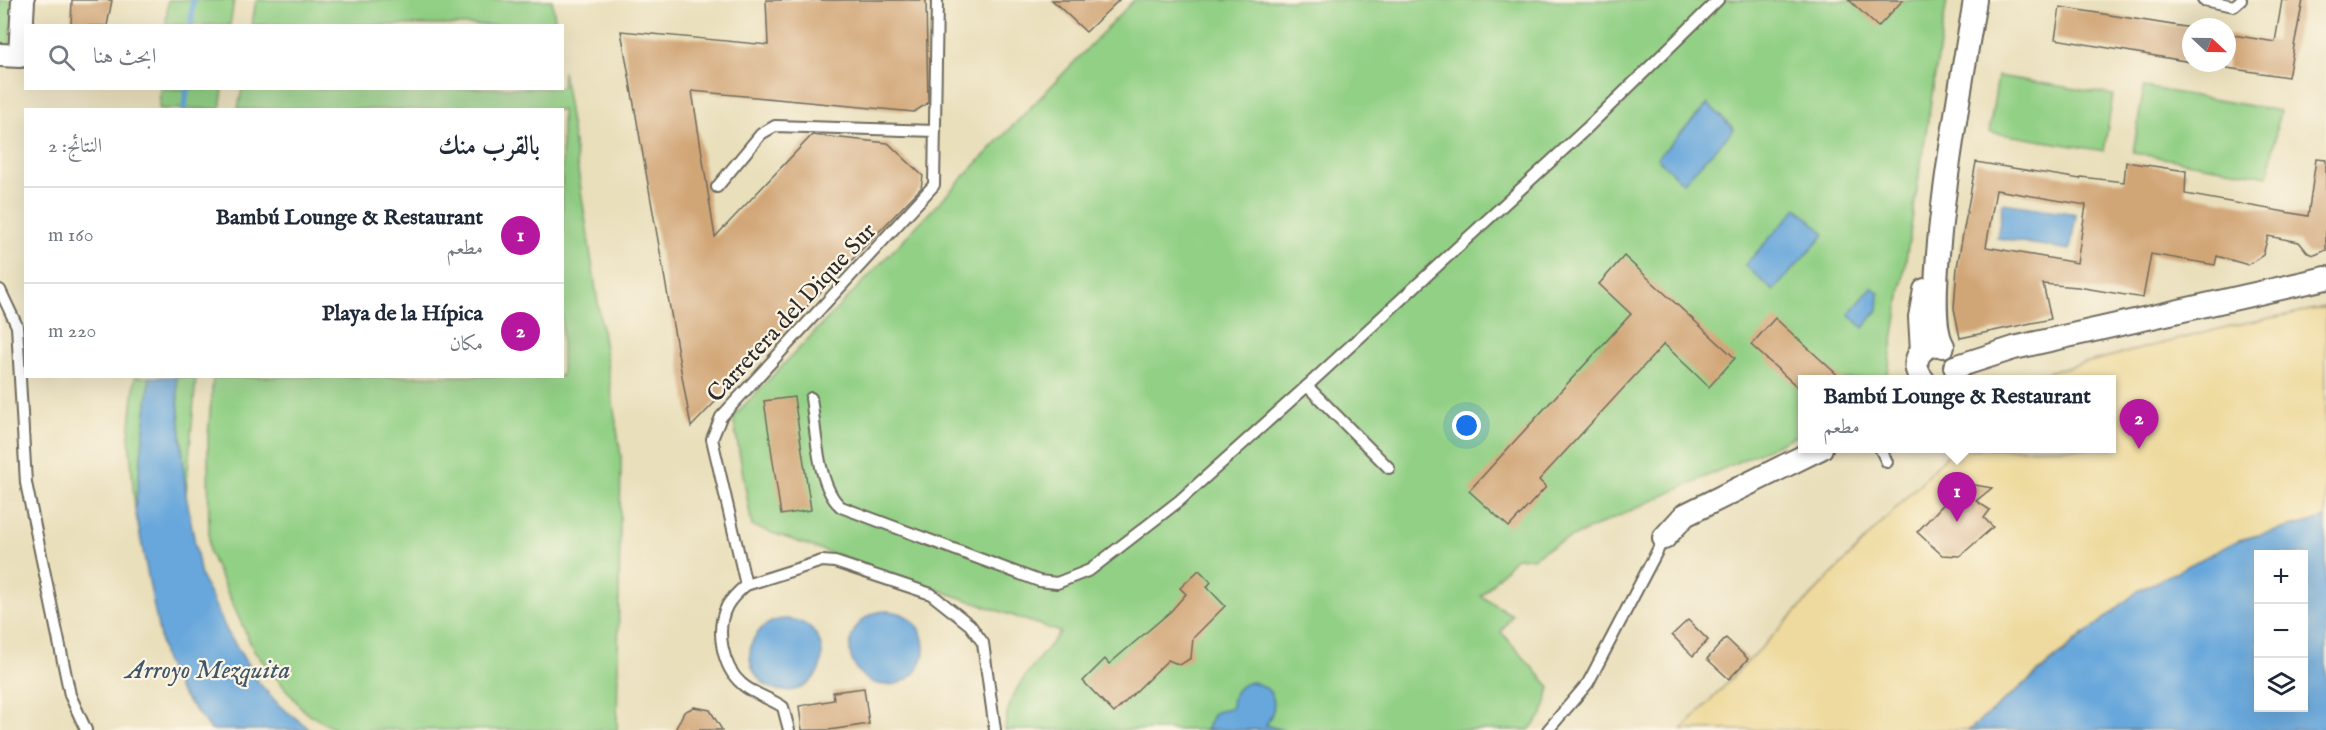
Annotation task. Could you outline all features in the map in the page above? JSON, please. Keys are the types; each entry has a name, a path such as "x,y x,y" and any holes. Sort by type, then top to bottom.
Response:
{"street":[{"path":"0,55 20,56 23,0"},
{"path":"1918,375 1916,361 1932,348 1938,338 1935,315 1938,248 1975,0"},
{"path":"1932,348 1951,352 1951,373 2014,348 2326,278"},
{"path":"1664,538 1685,515 1811,453"}],"lane":[{"name":"Carretera del Dique Sur","path":"746,585 712,439 721,417 930,192 935,177 937,0"},
{"path":"811,399 825,482 831,499 841,507 1018,575 1057,583 1090,570 1179,501 1307,386 1586,129 1718,0"},
{"path":"2203,0 2234,6 2241,0"},
{"path":"717,187 761,134 775,126 934,131"},
{"path":"0,290 16,326 26,483 69,695 86,730"},
{"path":"1307,386 1389,468"},
{"path":"1882,453 1887,462"},
{"path":"1548,730 1588,683 1664,538"},
{"path":"789,730 783,707 743,686 732,674 725,657 721,637 726,607 746,585 822,561 835,562 931,594 970,625 983,644 995,730"}],"green space":[{"path":"0,0 13,0 10,48 0,47"},
{"path":"168,0 234,0 230,24 166,24"},
{"path":"256,0 552,0 556,24 252,24"},
{"path":"1134,0 1947,0 1888,372 1886,375 1798,375 1798,435 1548,548 1533,558 1516,557 1481,596 1512,615 1501,632 1550,687 1543,714 1529,730 1005,730 1007,715 1017,689 1060,632 752,526 733,417"},
{"path":"1998,76 2113,95 2104,151 1989,132"},
{"path":"564,78 621,456 617,730 336,730 305,712 254,651 209,552 208,436 213,378 564,378 564,108 238,108 242,90 564,90"},
{"path":"2144,87 2280,111 2268,176 2133,153"},
{"path":"160,90 223,90 220,108 159,108"},
{"path":"135,378 150,378 135,510 129,436"},
{"path":"176,378 196,378 186,495"}],"sand":[{"path":"2326,307 2326,518 2239,540 2085,633 1969,730 1682,730 1949,453 2116,453 2116,375 2037,375 2235,325"}],"water":[{"path":"1708,104 1734,129 1683,183 1657,158"},
{"path":"2003,203 2076,214 2070,250 1997,238"},
{"path":"1797,208 1825,234 1773,291 1745,265"},
{"path":"1872,287 1879,293 1878,310 1863,328 1849,314"},
{"name":"Arroyo Mezquita","path":"150,378 176,378 186,495 201,576 228,633 259,683 280,706 311,730 211,730 179,690 164,658 135,510"},
{"path":"2326,518 2326,730 1969,730 2138,591 2239,540"},
{"path":"880,611 894,611 908,617 918,627 924,641 922,662 908,679 894,685 880,685 866,679 856,669 850,655 850,641 856,627 866,617"},
{"path":"786,619 806,625 816,635 822,655 816,675 806,685 786,691 766,685 756,675 750,655 756,635 766,625"},
{"path":"1251,682 1265,688 1273,698 1273,710 1266,725 1282,730 1206,730 1214,713 1232,707 1236,690"}],"building":[{"path":"72,0 112,0 107,24 71,24"},
{"path":"766,0 926,0 928,103 914,112 692,91 715,237 812,135 888,143 923,176 921,188 691,427 621,31 768,45"},
{"path":"1052,0 1119,0 1086,32"},
{"path":"1849,0 1903,0 1878,27"},
{"path":"2282,0 2303,0 2288,77 2236,69 2236,36 2275,42"},
{"path":"2060,7 2182,27 2182,60 2055,39"},
{"path":"2316,159 2326,160 2326,250 2315,255 2308,253 2299,242 2268,236 2263,255 2248,265 2217,256 2215,265 2151,254 2143,298 2078,287 2043,284 2051,319 1960,338 1954,308 1957,267 1976,162 2080,179 2081,177 2124,182 2126,162 2186,171 2185,194 2308,216","holes":["1996,190 2086,205 2077,263 1986,247"]},
{"path":"1624,256 1735,358 1709,387 1664,344 1539,480 1546,487 1509,527 1469,491 1631,314 1599,284"},
{"path":"1775,318 1838,375 1798,375 1798,387 1751,345"},
{"path":"794,397 811,510 781,515 764,401"},
{"path":"1969,484 1992,488 1976,501 1990,510 1984,518 1993,527 1960,556 1942,555 1917,532 1959,488 1964,489"},
{"path":"1199,570 1211,582 1207,587 1225,606 1193,638 1191,658 1180,665 1168,660 1114,713 1083,681 1105,659 1109,664 1170,612 1186,594 1180,588"},
{"path":"1688,620 1708,640 1693,656 1672,635"},
{"path":"1726,638 1748,659 1729,679 1707,659"},
{"path":"864,688 869,724 829,730 802,730 799,706 834,700 833,692"},
{"path":"694,707 710,710 722,730 675,730 684,712"}],"waterway":[{"name":"Arroyo Mezquita","path":"191,24 193,0"},
{"name":"Arroyo Mezquita","path":"184,108 187,90"}],"place":[{"name":"Playa de la Hípica","path":"2139,449"},
{"name":"Bambú Lounge & Restaurant","path":"1957,522"}]}
